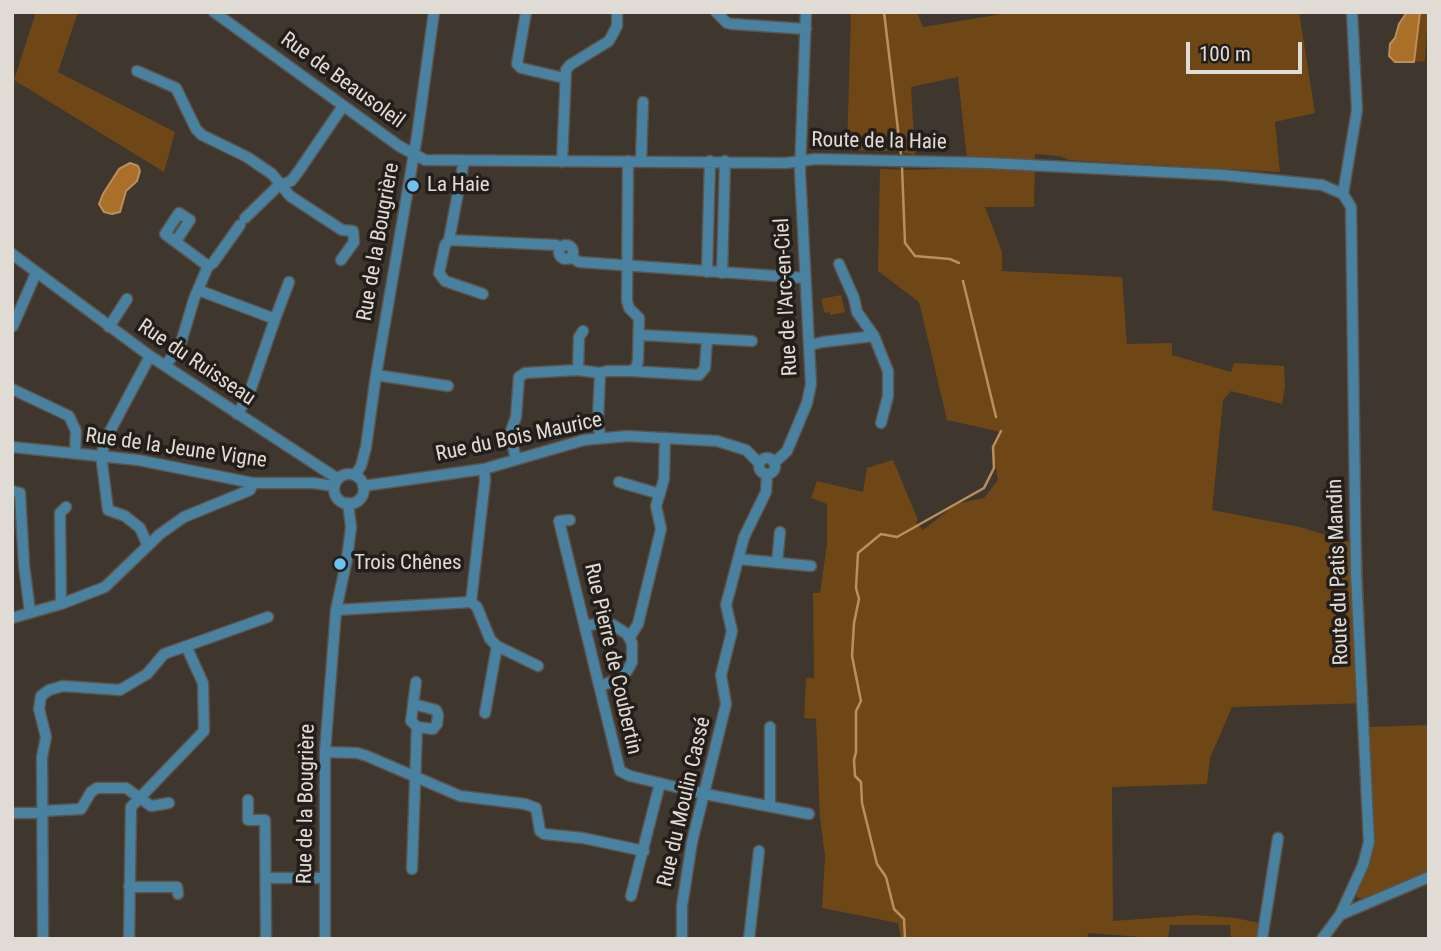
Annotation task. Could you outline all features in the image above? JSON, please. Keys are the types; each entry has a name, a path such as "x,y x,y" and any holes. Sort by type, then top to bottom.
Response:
{"street":[{"name":"Rue de Beausoleil","path":"214,12 413,154"},
{"name":"Rue de la Bougrière","path":"355,475 365,454 435,12"},
{"path":"526,12 517,64 522,68 564,78"},
{"path":"562,162 564,78 570,65 609,41 617,26 617,12"},
{"path":"716,12 720,18 732,24 806,29"},
{"name":"Rue de l'Arc-en-Ciel","path":"774,463 787,451 807,403 811,384 800,160 806,12"},
{"path":"1343,194 1357,110 1352,12"},
{"path":"137,71 176,88 196,130 202,135 247,157 272,174 290,196 342,230 353,231 354,242 341,260"},
{"path":"641,161 643,102"},
{"path":"165,366 180,346 208,266 259,203 299,172 343,106"},
{"name":"Route de la Haie","path":"413,154 425,160 464,161 786,163 800,160 988,163 1223,174 1322,185 1343,194"},
{"path":"464,161 449,240 445,245 439,273 440,278 483,294"},
{"path":"628,161 627,301 629,308 639,318 640,335 638,362 636,368 630,371"},
{"path":"707,272 710,161"},
{"path":"722,273 725,161"},
{"name":"Route du Patis Mandin","path":"1322,939 1340,915 1363,865 1369,842 1356,574 1350,207 1343,194"},
{"path":"449,240 556,245 561,248 567,245 571,247 571,257 579,262 805,278"},
{"path":"176,241 208,266"},
{"name":"Rue du Ruisseau","path":"12,254 150,356 336,482"},
{"path":"839,264 854,298 857,312 874,335 888,371 886,406 881,423"},
{"path":"13,326 36,272"},
{"path":"237,414 248,397 289,282"},
{"path":"198,290 275,319"},
{"path":"109,327 127,299"},
{"path":"578,370 579,337 583,331"},
{"path":"640,335 752,341"},
{"path":"810,345 874,335"},
{"path":"516,459 510,434 516,416 519,377 525,373 578,370 699,375 705,368 707,339"},
{"path":"148,546 140,528 125,516 107,510 101,455 109,433 150,356"},
{"path":"600,373 600,437"},
{"path":"376,375 448,386"},
{"path":"12,389 69,416 76,432 75,453"},
{"name":"Rue du Bois Maurice","path":"363,486 484,469 551,448 600,437 717,440 751,453 759,463"},
{"path":"630,637 638,624 661,528 656,506 664,479 665,438"},
{"name":"Rue de la Jeune Vigne","path":"12,447 101,455 253,483 336,482"},
{"path":"765,458 774,463 774,470 767,474 760,471 759,463 765,458"},
{"path":"471,602 484,469"},
{"path":"347,474 355,475 363,486 360,498 348,503 337,497 336,482 347,474"},
{"name":"Rue du Moulin Cassé","path":"682,939 684,894 692,842 726,704 721,676 732,631 726,606 744,537 766,492 767,474"},
{"path":"619,482 660,494"},
{"path":"12,618 61,604 105,587 160,534 184,517 250,490 253,483"},
{"path":"12,491 20,492 18,551 30,612"},
{"name":"Rue de la Bougrière","path":"325,939 325,752 336,610 351,527 348,503"},
{"path":"61,604 60,513 66,506"},
{"name":"Rue Pierre de Coubertin","path":"570,520 559,521 618,769 625,774 705,794 809,814"},
{"path":"778,563 780,533"},
{"path":"738,559 811,566"},
{"path":"336,610 471,602 477,607 490,639 497,646 538,666"},
{"path":"43,939 42,757 46,737 39,709 41,696 49,690 63,686 120,690 147,674 164,654 268,617"},
{"path":"586,626 608,623 618,627 630,637 634,651 627,671 619,679 600,686"},
{"path":"129,939 131,807 204,731 204,683 186,646"},
{"path":"485,713 497,646"},
{"path":"412,869 416,727 411,721 416,682"},
{"path":"412,704 436,710 438,715 433,729 416,727"},
{"path":"770,727 770,806"},
{"path":"325,752 357,753 460,796 525,804 536,808 540,831 544,834 583,838 644,851"},
{"path":"631,896 660,783"},
{"path":"12,813 81,810 91,792 97,788 126,789 151,806 169,803"},
{"path":"248,800 248,820 265,820 266,939"},
{"path":"1262,939 1278,838"},
{"path":"749,939 759,851"},
{"path":"1340,915 1429,877"},
{"path":"266,878 325,878"},
{"path":"129,887 177,887 178,894"}],"shaded area":[{"path":"36,12 78,12 58,72 175,132 164,172 14,80"},
{"path":"851,12 917,12 923,27 1014,12 1299,12 1315,113 1275,122 1280,172 1069,160 1060,156 1035,154 1034,207 985,207 1002,252 1002,271 1122,277 1127,344 1172,343 1172,355 1231,372 1234,363 1284,366 1282,404 1231,391 1223,400 1212,510 1300,527 1362,546 1368,703 1232,707 1210,758 1207,784 1112,787 1113,921 1195,915 1235,918 1259,923 1257,939 1231,939 1230,925 1170,925 1168,939 1088,933 1087,939 901,939 898,923 822,908 825,856 820,817 816,719 804,718 806,678 814,678 813,593 820,593 827,544 827,504 811,498 817,481 863,492 867,468 893,460 918,520 916,522 923,530 956,504 984,498 998,480 993,450 1001,432 947,420 919,302 878,271 880,169 968,168 958,77 911,87 915,155 896,151 847,150"},
{"path":"1407,12 1420,12 1414,62 1395,62 1389,56 1390,44"},
{"path":"1420,12 1428,12 1425,61 1414,62"},
{"path":"130,163 138,166 140,171 137,181 126,191 120,212 104,212 99,204 103,194 119,169"},
{"path":"841,295 845,312 830,315 830,312 825,313 821,299"},
{"path":"1429,725 1429,874 1369,899 1357,898 1356,892 1369,857 1369,727"}],"waterway":[{"path":"884,12 901,155"},
{"path":"902,167 905,243 915,256 950,259 959,263"},
{"path":"963,281 996,417"},
{"path":"905,939 904,919 894,909 886,877 877,864 862,803 861,782 855,776 856,711 861,701 852,656 859,599 856,588 858,553 881,534 897,537 984,488 994,468 993,447 1001,431"}],"place":[{"name":"La Haie","path":"413,186"},
{"name":"Trois Chênes","path":"340,564"}]}
